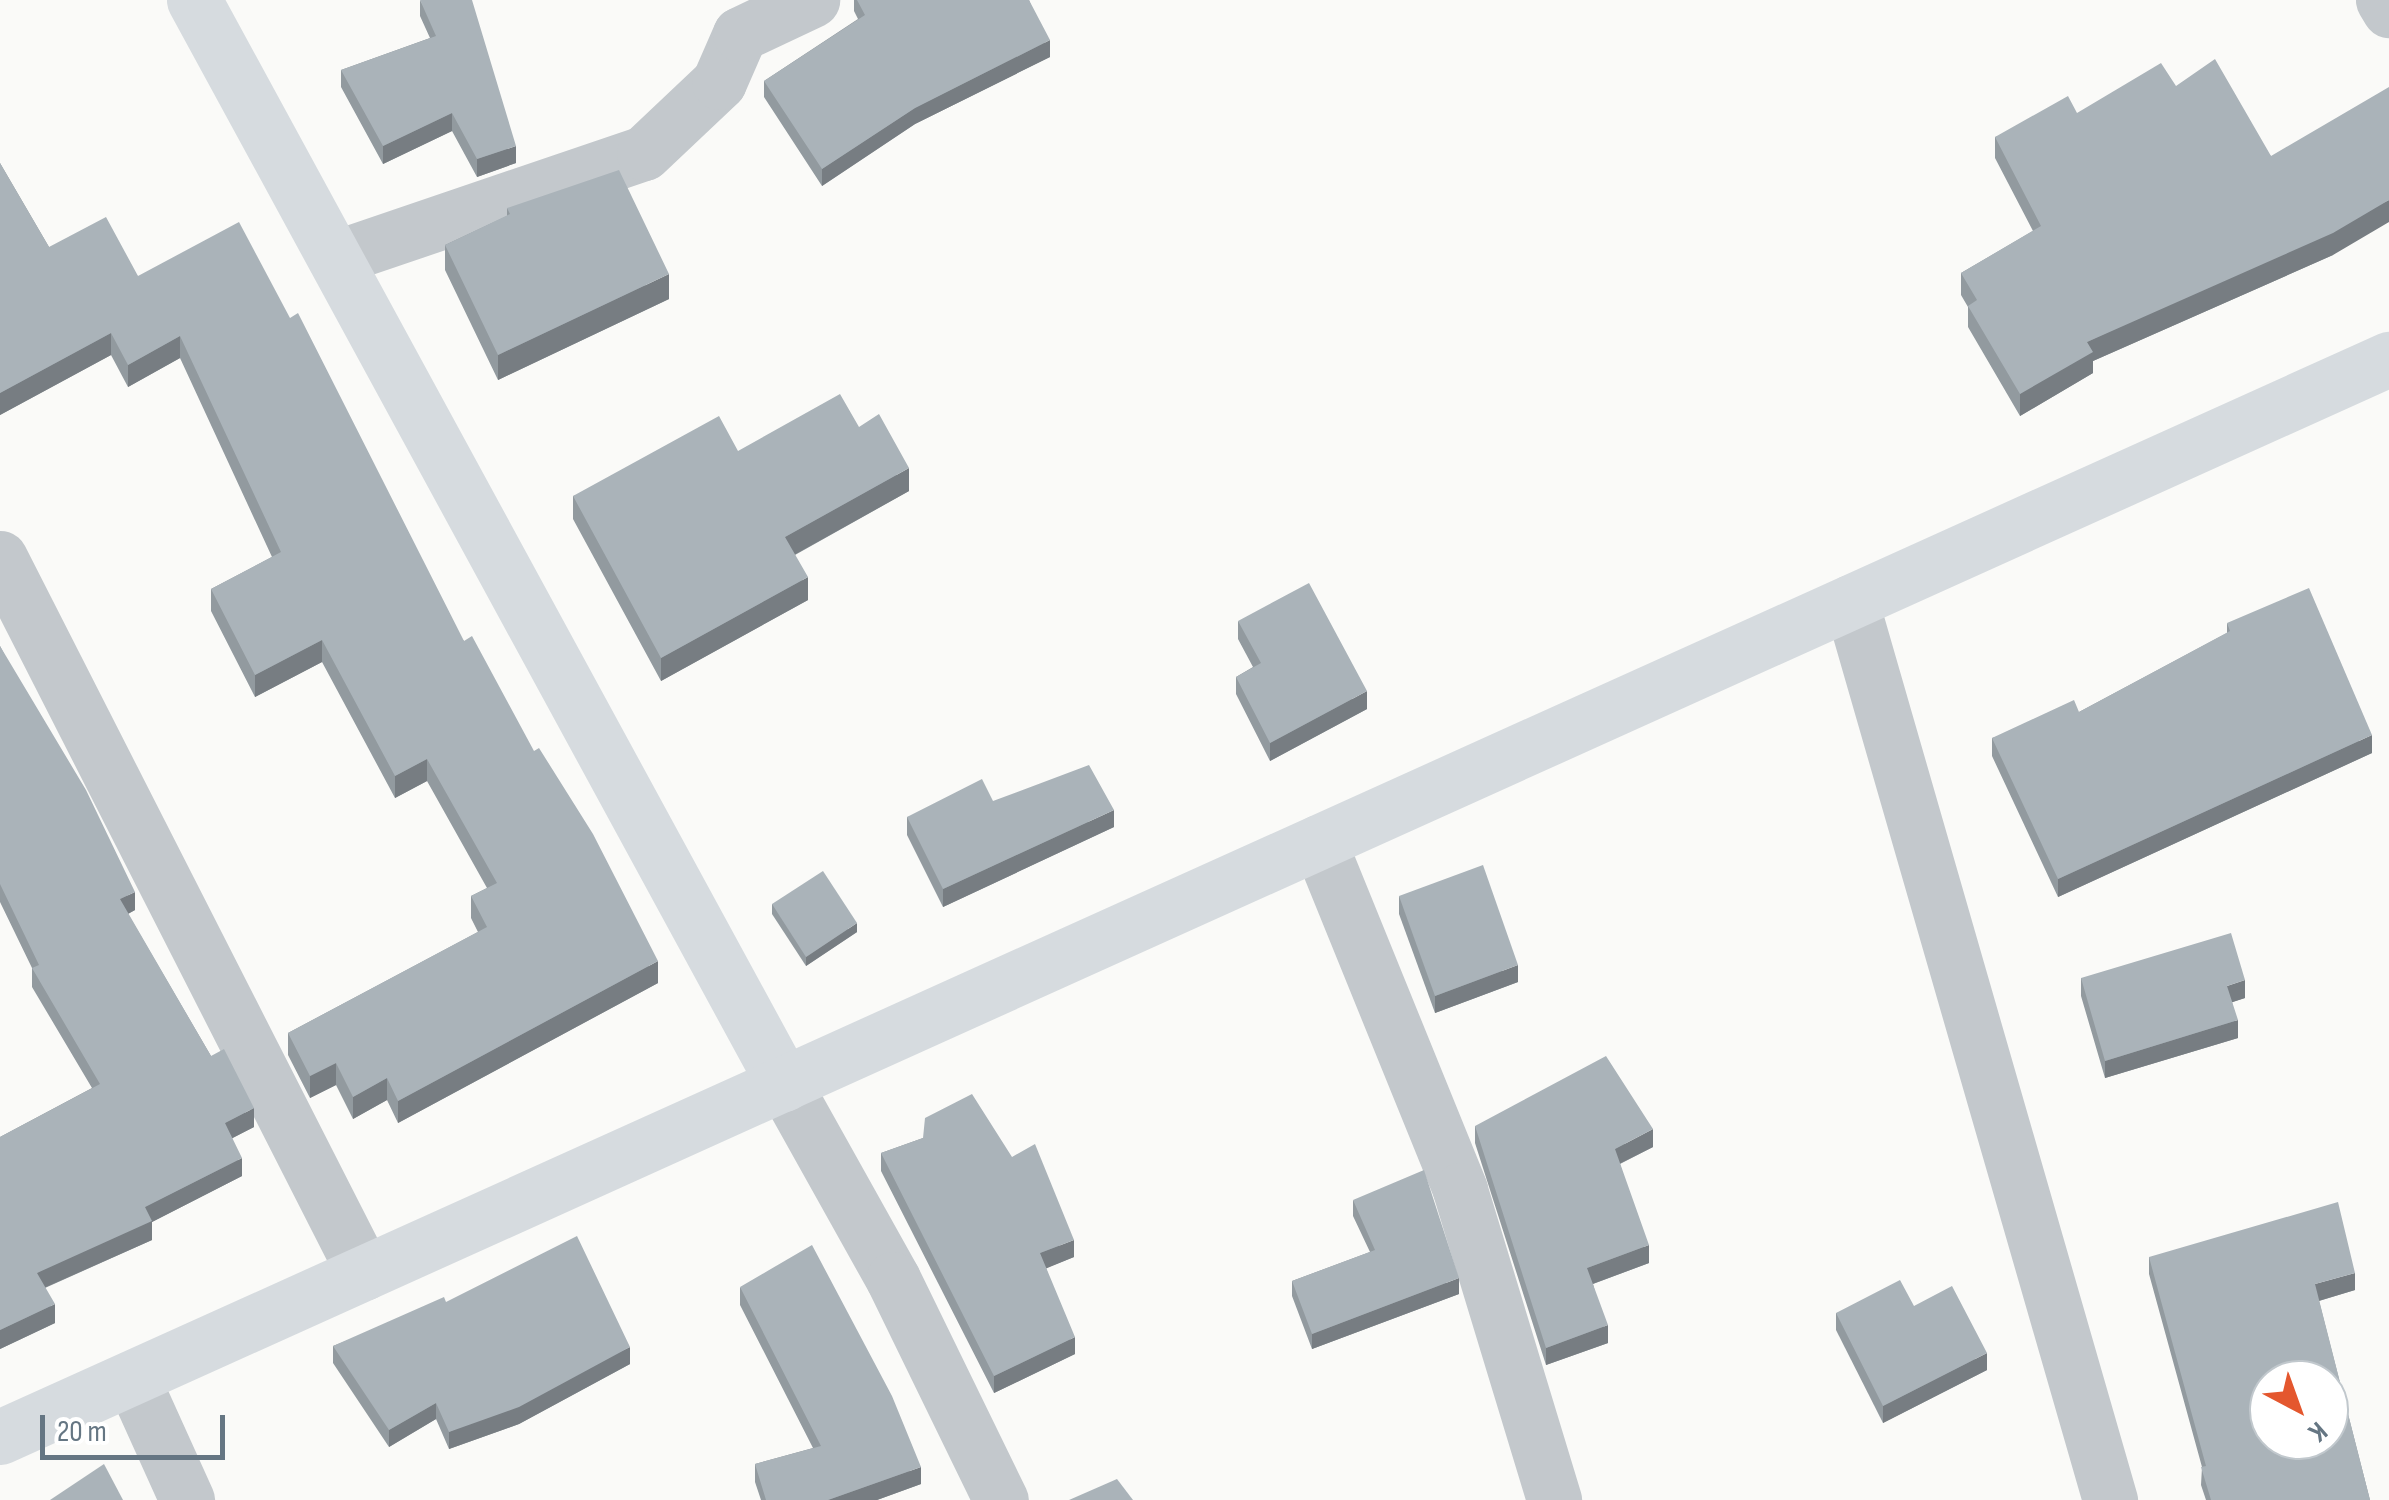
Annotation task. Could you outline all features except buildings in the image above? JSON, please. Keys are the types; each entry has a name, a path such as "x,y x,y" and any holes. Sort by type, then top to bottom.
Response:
{"main road":[{"path":"194,0 784,1084"},
{"path":"0,1438 2389,359"}],"street":[{"path":"335,258 644,152 719,82 740,34 812,0"},
{"path":"2383,0 2389,10"},
{"path":"0,558 364,1273"},
{"path":"1851,602 2110,1500"},
{"path":"1319,842 1460,1190 1554,1500"},
{"path":"784,1084 893,1279 1001,1500"},
{"path":"132,1378 187,1500"}]}
